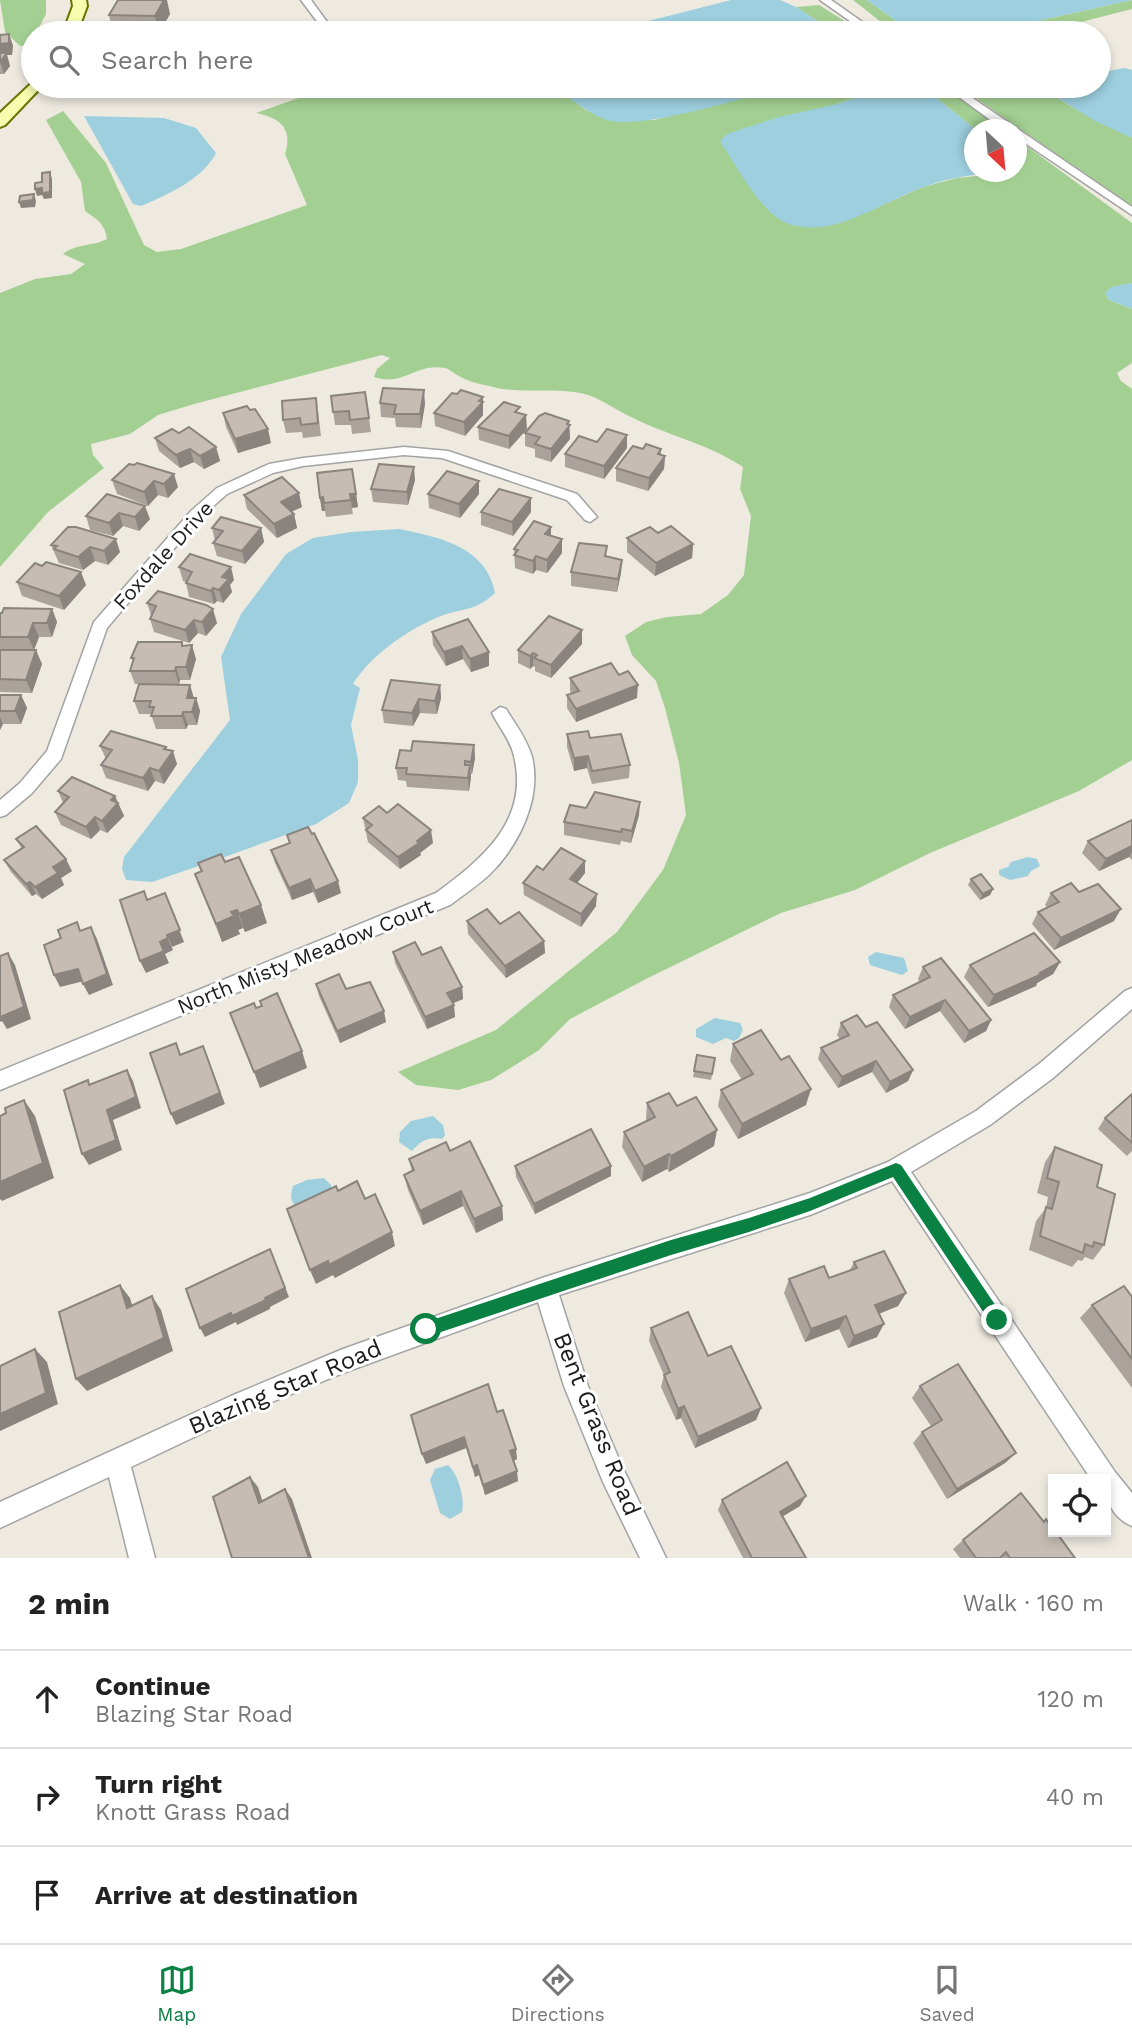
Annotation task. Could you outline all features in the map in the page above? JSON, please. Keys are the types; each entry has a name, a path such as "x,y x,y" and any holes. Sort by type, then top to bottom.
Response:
{"main road":[{"path":"74,21 80,6 79,0"},
{"path":"0,122 23,98"}],"street":[{"path":"306,0 322,21"},
{"path":"825,0 856,21"},
{"path":"966,98 996,119"},
{"path":"1027,139 1132,212"},
{"name":"Foxdale Drive","path":"0,810 26,788 55,754 100,626 196,514 222,491 281,467 404,451 443,454 572,497 590,517"},
{"name":"North Misty Meadow Court","path":"0,1081 443,899 484,869 506,839 520,811 524,785 523,756 500,713"},
{"name":"Blazing Star Road","path":"0,1516 117,1460 343,1361 545,1288 810,1204 896,1169 983,1118 1046,1071 1132,997"},
{"path":"896,1169 1101,1474"},
{"name":"Bent Grass Road","path":"545,1288 576,1387 612,1473 653,1558"},
{"path":"117,1460 142,1558"},
{"path":"1111,1487 1132,1513"}],"green space":[{"path":"0,0 46,0 46,14 42,21 21,21 21,46 5,32"},
{"path":"853,0 867,0 896,21 880,21"},
{"path":"1132,0 1132,9 1085,21 1038,21"},
{"path":"819,5 845,21 818,21 796,7"},
{"path":"299,98 569,98 608,120 654,120 740,98 855,98 837,104 791,225 824,226 851,219 923,187 957,178 964,177 964,182 1027,182 1027,146 1132,223 1132,283 1112,287 1105,293 1109,300 1132,309 1132,363 1117,373 1121,381 1132,389 1132,760 1079,791 930,853 855,890 781,913 646,979 570,1019 539,1050 491,1080 458,1090 416,1085 398,1072 496,1030 617,932 663,870 686,815 679,763 656,681 632,655 625,636 646,622 701,614 728,595 744,575 751,516 740,489 743,467 715,452 641,422 595,398 582,393 563,391 500,388 469,381 449,369 435,367 394,379 374,377 377,369 390,358 382,355 158,415 130,434 91,444 93,455 104,468 48,512 0,567 0,293 35,279 71,274 85,264 63,254 74,248 107,239 100,222 85,211 81,182 46,120 63,111 106,163 144,245 157,252 181,249 307,205 285,154 286,131 272,118 256,113"},
{"path":"937,98 958,98 989,119 964,120"},
{"path":"976,98 1058,98 1132,138 1132,208 1027,134 1027,119 1006,119"}],"water":[{"path":"731,0 780,0 818,21 648,21"},
{"path":"867,0 1132,0 1038,21 896,21"},
{"path":"1124,68 1132,70 1132,138 1095,121 1058,98 1111,98 1111,71"},
{"path":"569,98 744,98 669,117 623,122 607,120"},
{"path":"855,98 937,98 964,120 964,176 908,193 843,222 809,227 792,225 781,220 761,202 720,141 727,134 779,117"},
{"path":"84,116 164,118 196,128 216,153 202,171 183,185 141,206 133,204"},
{"path":"1132,283 1132,309 1109,300 1105,293 1111,287"},
{"path":"399,529 445,541 472,555 490,577 495,593 473,607 436,618 401,637 379,654 353,684 360,688 351,725 358,760 358,782 349,803 316,824 219,859 152,882 126,880 122,869 124,857 230,720 221,657 241,614 286,554 313,538"},
{"path":"1028,857 1037,859 1040,866 1028,876 1010,880 999,875 999,870 1008,867 1011,862"},
{"path":"876,952 904,958 908,971 902,975 870,965 868,957"},
{"path":"715,1018 740,1023 743,1030 739,1038 734,1041 726,1038 713,1044 696,1037 696,1029"},
{"path":"433,1116 443,1125 445,1135 442,1139 425,1140 412,1151 399,1142 400,1132 411,1121"},
{"path":"324,1178 331,1185 331,1191 296,1206 292,1202 293,1186 307,1180"},
{"path":"448,1465 458,1480 462,1493 462,1512 450,1519 440,1513 430,1480 435,1469"}],"building":[{"path":"118,0 164,0 155,16 109,15"},
{"path":"9,34 9,43 0,44 0,35"},
{"path":"0,53 7,53 0,62"},
{"path":"50,172 50,192 42,193 42,188 35,189 35,183 42,182 42,173"},
{"path":"34,194 33,200 19,202 20,196"},
{"path":"383,388 424,390 420,414 394,414 396,405 380,403"},
{"path":"461,390 483,397 479,401 483,402 464,422 434,413 452,393 457,394"},
{"path":"365,392 369,418 350,420 349,411 333,412 331,396"},
{"path":"316,398 318,423 301,425 300,418 283,420 282,401"},
{"path":"504,402 520,407 515,412 526,415 509,436 478,427"},
{"path":"247,406 250,410 255,409 268,429 235,439 223,413"},
{"path":"545,413 569,421 567,424 570,425 551,449 535,444 540,437 525,433 539,416"},
{"path":"189,427 216,447 200,456 190,449 176,455 155,438 172,429 179,433"},
{"path":"607,429 627,435 604,466 565,454 579,436 597,442"},
{"path":"646,444 661,449 658,454 665,456 649,478 616,468 633,446 643,449"},
{"path":"137,463 174,474 164,484 154,481 144,492 112,480 129,464"},
{"path":"379,464 414,467 407,492 371,489"},
{"path":"352,469 356,494 350,494 351,500 324,503 323,497 320,498 317,473"},
{"path":"447,471 479,481 459,504 428,494"},
{"path":"282,477 299,493 281,502 294,514 274,524 244,495"},
{"path":"499,489 531,498 512,522 481,512"},
{"path":"107,494 145,506 135,517 119,513 109,523 86,516"},
{"path":"221,517 261,528 242,551 213,543 223,531 212,528"},
{"path":"534,521 551,527 545,534 562,539 547,560 536,556 533,561 514,555 518,550 514,549"},
{"path":"671,526 693,544 656,563 627,538 650,527 658,533"},
{"path":"68,527 116,539 104,551 90,547 78,557 54,549 57,546 51,545"},
{"path":"579,543 607,546 605,556 622,560 618,579 571,572"},
{"path":"190,554 231,567 222,577 229,579 219,590 213,588 211,591 186,583 192,572 179,567"},
{"path":"46,562 81,572 59,596 17,582 35,563 42,566"},
{"path":"158,591 213,609 202,622 194,620 185,630 150,619 156,606 147,603"},
{"path":"4,608 52,609 47,623 33,623 28,637 0,637 0,613"},
{"path":"549,616 582,630 551,665 534,658 537,655 533,653 530,656 518,650"},
{"path":"468,619 489,652 470,659 462,646 444,652 432,632"},
{"path":"138,642 182,642 182,646 192,645 186,667 176,667 175,671 130,671 134,658 131,658"},
{"path":"0,650 36,650 26,680 0,679"},
{"path":"611,663 619,675 628,671 638,685 576,709 567,695 579,691 570,678"},
{"path":"391,680 440,685 435,701 419,699 412,713 382,710"},
{"path":"139,684 190,685 187,698 196,698 192,712 183,712 182,716 151,716 154,707 149,707 151,701 134,701"},
{"path":"0,695 21,695 15,711 0,711"},
{"path":"111,731 173,751 159,771 150,768 143,778 101,765 112,750 100,746"},
{"path":"588,731 590,738 621,734 630,765 592,771 588,756 574,758 567,734"},
{"path":"413,741 474,745 471,762 465,761 465,765 470,765 468,778 406,774 407,768 396,768 400,750 411,751"},
{"path":"72,777 115,796 111,800 118,803 102,821 95,817 86,827 55,812 69,797 58,791"},
{"path":"595,792 640,802 632,831 622,829 621,832 564,822 570,805 586,808"},
{"path":"398,804 431,830 417,841 419,843 398,857 366,830 372,825 363,818 379,806 387,813"},
{"path":"1132,820 1132,846 1106,859 1088,841"},
{"path":"36,826 66,859 53,867 58,873 35,887 30,882 26,884 4,860 24,847 16,839"},
{"path":"308,827 312,834 314,833 338,881 315,891 310,879 289,888 271,850 290,843 287,835"},
{"path":"561,848 585,861 570,879 597,894 581,914 523,883 537,866 543,870"},
{"path":"221,854 225,862 239,857 261,905 239,914 237,910 231,912 234,916 216,924 195,874 202,871 198,863"},
{"path":"981,874 993,889 983,894 971,879"},
{"path":"1071,883 1079,892 1098,884 1121,909 1061,938 1038,912 1059,902 1051,893"},
{"path":"144,891 147,900 165,893 180,930 167,935 168,938 160,942 164,951 140,961 120,900"},
{"path":"487,909 500,924 519,912 544,941 505,966 467,921"},
{"path":"77,922 80,931 91,927 107,974 83,984 78,969 54,975 44,945 61,938 58,930"},
{"path":"1034,933 1060,962 1040,973 1042,974 994,995 970,965"},
{"path":"415,942 422,955 441,947 462,987 447,993 454,1005 425,1017 393,952"},
{"path":"8,953 24,1007 0,1017 0,956"},
{"path":"941,958 991,1020 969,1031 945,1000 910,1017 893,995 930,977 923,967"},
{"path":"339,974 346,989 370,982 384,1011 337,1031 316,984"},
{"path":"277,993 302,1051 254,1072 230,1013 254,1003 256,1008 262,1006 260,1001"},
{"path":"857,1015 866,1027 877,1022 913,1070 890,1082 876,1061 842,1077 821,1048 849,1035 841,1023"},
{"path":"761,1030 781,1060 789,1056 811,1089 742,1124 721,1090 753,1074 733,1044"},
{"path":"176,1043 180,1055 203,1046 220,1093 171,1114 150,1053"},
{"path":"697,1055 715,1058 712,1074 694,1071"},
{"path":"127,1070 136,1097 107,1110 116,1140 82,1154 64,1090 88,1080 89,1085"},
{"path":"669,1093 677,1106 696,1097 717,1130 671,1156 669,1154 644,1167 624,1132 655,1117 647,1103"},
{"path":"1132,1094 1132,1143 1105,1118"},
{"path":"24,1100 43,1163 0,1182 0,1116 6,1113 5,1108"},
{"path":"591,1129 611,1166 534,1204 515,1166"},
{"path":"470,1141 502,1206 474,1219 461,1191 420,1211 404,1175 414,1170 409,1159 446,1142 450,1151"},
{"path":"1055,1147 1102,1165 1097,1187 1115,1194 1104,1245 1094,1242 1093,1247 1085,1244 1083,1253 1040,1236 1046,1207 1052,1209 1059,1182 1047,1178"},
{"path":"357,1181 365,1199 375,1194 392,1232 329,1265 328,1261 310,1270 287,1209 336,1186 338,1191"},
{"path":"270,1249 285,1288 232,1316 231,1313 200,1328 186,1289"},
{"path":"884,1251 906,1293 875,1305 884,1324 854,1336 846,1316 811,1329 789,1279 824,1266 829,1278 857,1268 854,1262"},
{"path":"120,1285 127,1308 152,1296 164,1338 76,1379 59,1312"},
{"path":"1124,1286 1132,1297 1132,1359 1092,1305"},
{"path":"688,1312 708,1356 731,1346 761,1408 698,1437 684,1406 678,1409 664,1375 670,1372 651,1328"},
{"path":"35,1349 46,1393 0,1414 0,1366"},
{"path":"958,1364 1016,1453 957,1489 922,1432 942,1420 920,1386"},
{"path":"488,1384 497,1412 503,1410 516,1449 510,1451 517,1471 483,1485 477,1465 473,1467 464,1437 422,1454 411,1415"},
{"path":"787,1462 806,1496 780,1512 806,1558 752,1558 722,1500"},
{"path":"250,1477 259,1503 285,1489 309,1558 232,1558 213,1497"},
{"path":"1021,1493 1044,1522 1046,1519 1048,1522 1048,1537 1060,1537 1075,1558 1010,1558 1006,1552 1000,1558 976,1558 963,1540"}],"route":[{"path":"426,1329 545,1288 749,1225 896,1169 997,1320"}]}
